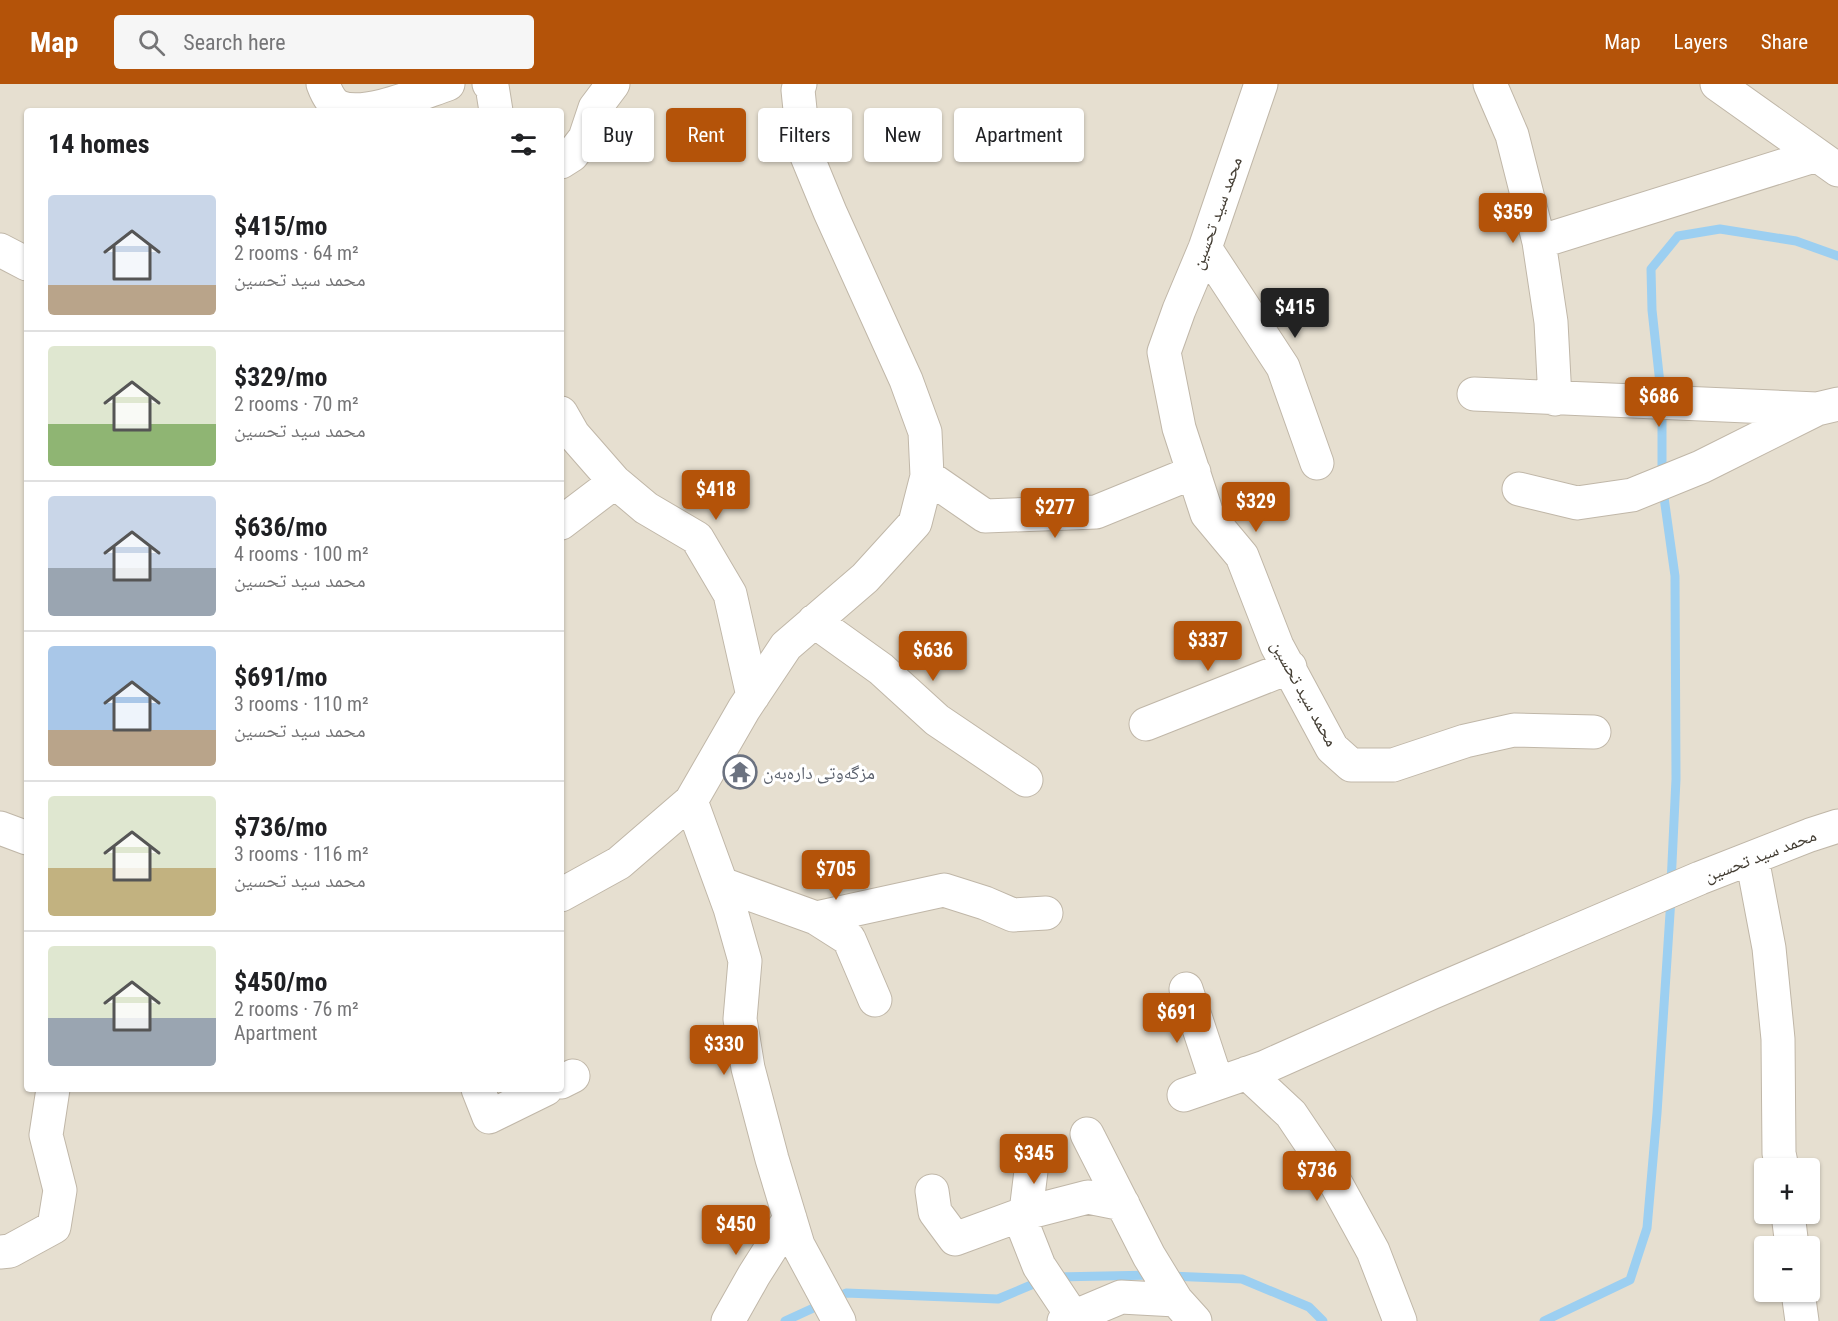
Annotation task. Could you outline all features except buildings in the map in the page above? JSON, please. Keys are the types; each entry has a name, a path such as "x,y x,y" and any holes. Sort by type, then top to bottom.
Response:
{"street":[{"path":"323,84 327,94 337,106 345,108"},
{"path":"372,108 388,105 448,84"},
{"path":"489,84 492,86 496,108"},
{"path":"564,160 572,155 585,138 595,108 613,84"},
{"path":"564,893 619,863 692,801 753,696 786,646 866,578 915,523 927,476 925,432 906,380 804,149 798,90 800,84"},
{"name":"محمد سید تحسین","path":"1261,84 1205,248 1164,352 1179,428 1207,514 1242,556 1276,645 1332,748 1351,765 1393,765 1465,741 1514,730 1594,732"},
{"path":"1490,84 1512,135 1539,242 1551,322 1555,399"},
{"path":"1717,84 1828,162"},
{"path":"1539,242 1828,162"},
{"path":"1205,248 1283,367 1317,464"},
{"path":"0,250 24,262"},
{"path":"1474,394 1555,399 1827,407"},
{"path":"1519,489 1577,503 1632,495 1701,467 1827,407"},
{"path":"564,418 573,434 615,482 646,508 697,538 730,594 753,696"},
{"path":"927,476 985,516 1096,512 1194,472"},
{"path":"564,521 615,482"},
{"path":"814,621 881,669 937,720 1026,780"},
{"path":"1146,724 1290,668"},
{"path":"692,801 722,884 745,961 740,1018 748,1068 771,1159 798,1245 839,1321"},
{"name":"محمد سید تحسین","path":"1184,1095 1265,1067 1700,878 1838,826"},
{"path":"0,828 24,837"},
{"path":"1752,858 1769,948 1778,1040 1780,1158"},
{"path":"722,884 816,918 849,939 875,1000"},
{"path":"816,918 944,890 985,903 1012,915 1046,914"},
{"path":"1186,989 1232,1078 1291,1114 1328,1170 1373,1251 1400,1321"},
{"path":"0,1252 10,1251 54,1227 60,1190 46,1135 53,1092"},
{"path":"479,1092 489,1116 539,1092"},
{"path":"1087,1134 1149,1256 1186,1310"},
{"path":"1031,1172 1024,1227 1039,1266 1069,1319 1121,1297 1186,1310"},
{"path":"932,1191 935,1212 954,1239 1026,1213 1088,1197 1123,1204"},
{"path":"728,1321 790,1218"},
{"path":"1799,1302 1802,1321"}],"shaded area":[{"path":"0,84 1838,84 1838,1321 0,1321"}],"waterway":[{"path":"1671,884 1676,779 1675,576 1662,483 1662,402 1652,310 1651,269 1678,236 1720,229 1796,241 1838,256"},
{"path":"1544,1321 1630,1280 1647,1228 1671,898"},
{"path":"1056,1277 1154,1275"},
{"path":"1170,1276 1242,1279 1309,1307 1323,1321"},
{"path":"785,1321 846,1293 998,1299 1043,1280"}],"place":[{"name":"مزگەوتی دارەبەن","path":"740,772"}]}
